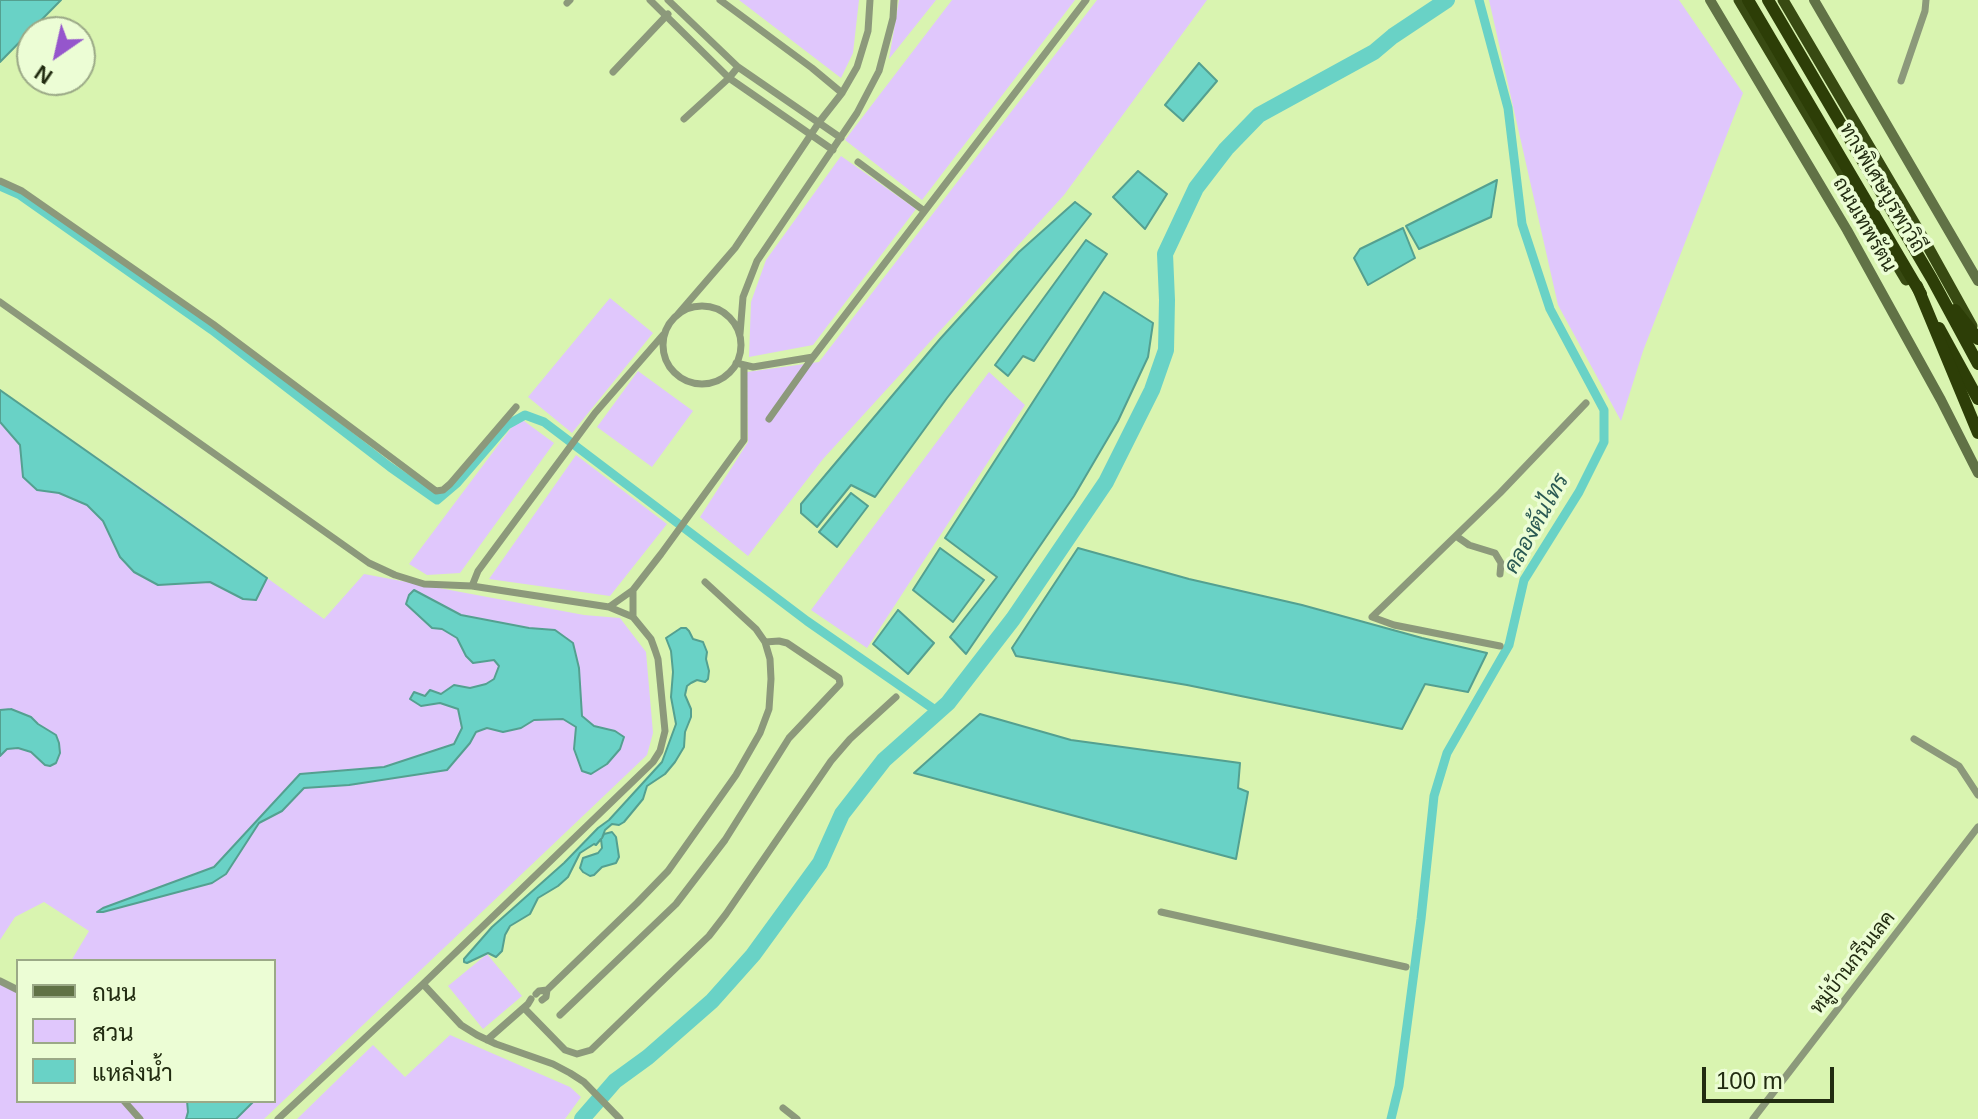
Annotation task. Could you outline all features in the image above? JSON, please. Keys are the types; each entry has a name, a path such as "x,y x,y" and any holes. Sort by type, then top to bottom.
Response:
{"highway":[{"name":"ถนนเทพรัตน","path":"1739,0 1910,288 1978,410"},
{"name":"ทางพิเศษบูรพาวิถี","path":"1748,0 1917,286 1978,399"},
{"name":"ทางพิเศษบูรพาวิถี","path":"1768,0 1932,279 1978,364"},
{"path":"1783,0 1922,236 1978,338"},
{"path":"1932,279 1978,338"},
{"path":"1917,286 1978,433"}],"main road":[{"name":"ถนนเทพรัตน","path":"1710,0 1847,230 1978,473"},
{"path":"1814,0 1978,281"}],"street":[{"path":"650,0 729,78 833,150"},
{"path":"720,0 842,93"},
{"path":"472,586 478,571 595,413 735,248 842,93 857,67 868,31 870,0"},
{"path":"609,607 633,590 744,440 739,359 743,297 757,261 841,138 879,71 893,18 894,0"},
{"path":"769,419 923,210 1086,0"},
{"path":"1901,81 1926,0"},
{"path":"613,72 666,15 671,3 738,67 841,138"},
{"path":"684,119 738,67"},
{"path":"858,162 923,210"},
{"path":"0,181 22,191 213,324 436,491 450,484 516,407"},
{"path":"0,302 369,563 424,584 472,586 609,607 633,617 651,639 658,659 665,731 660,751 646,770 278,1119"},
{"path":"678,314 689,308 714,308 725,313 740,334"},
{"path":"663,335 662,349 673,373 697,385 723,379 740,365 753,367 813,357"},
{"path":"1500,646 1394,625 1372,617 1500,493 1586,403"},
{"path":"1456,536 1469,545 1495,553 1501,563 1500,574"},
{"path":"487,1040 533,1002 539,991 547,990 668,871 736,775 760,733 769,709 771,679 765,642 756,629 705,582"},
{"path":"633,590 633,617"},
{"path":"560,1015 676,904 725,840 789,738 840,684 839,678 787,643 765,642"},
{"path":"533,1002 565,1050 577,1054 591,1050 709,936 831,761 896,697"},
{"path":"1914,739 1959,766 1978,795"},
{"name":"หมู่บ้านกรีนเลค","path":"1753,1119 1978,827"},
{"path":"1161,912 1406,967"},
{"path":"423,984 461,1025 487,1040 553,1064 584,1082 619,1118"},
{"path":"126,1103 140,1119"},
{"path":"783,1108 797,1119"}],"green space":[{"path":"739,0 859,0 853,53 841,78"},
{"path":"899,0 936,0 889,59"},
{"path":"952,0 1075,0 922,200 845,140"},
{"path":"1097,0 1207,0 1064,195 823,459 748,556 700,517 748,442 747,372 819,362"},
{"path":"1489,0 1679,0 1743,93 1643,351 1621,421 1558,305"},
{"path":"841,156 916,209 813,345 749,357 751,302 766,260"},
{"path":"610,298 653,333 572,433 528,397"},
{"path":"638,371 693,411 652,467 597,427"},
{"path":"989,372 1025,405 867,648 811,610"},
{"path":"0,390 324,619 364,574 584,615 620,618 646,652 653,733 647,755 264,1119 0,1119 0,978 16,989 16,1103 276,1103 276,959 72,959 89,931 44,902 15,917 0,940"},
{"path":"524,421 554,443 460,573 427,575 409,564 514,424"},
{"path":"576,455 667,524 610,596 489,579"},
{"path":"487,954 522,996 483,1029 448,986"},
{"path":"450,1035 570,1087 581,1097 565,1119 297,1119 373,1045 405,1077"}],"water":[{"path":"0,0 61,0 45,16 16,16 16,46 0,62"},
{"path":"1199,63 1217,81 1183,121 1165,105"},
{"path":"1138,171 1167,194 1145,229 1113,197"},
{"path":"1497,180 1491,217 1419,249 1406,226"},
{"path":"1075,202 1091,214 947,398 875,497 851,485 817,527 801,513 801,504 940,339 1019,252"},
{"path":"1403,228 1415,258 1368,285 1354,258 1360,249"},
{"path":"1086,240 1107,254 1034,361 1023,356 1008,376 995,365"},
{"path":"1104,292 1153,323 1148,357 1118,421 1074,496 966,654 950,637 997,577 945,538"},
{"path":"0,390 267,578 256,600 243,599 210,582 158,585 134,572 120,557 103,521 87,505 59,493 37,490 23,477 20,445 0,422"},
{"path":"851,493 868,506 837,547 819,532"},
{"path":"940,548 984,580 953,622 913,590"},
{"path":"1078,548 1189,579 1487,653 1468,692 1425,684 1402,729 1187,685 1016,656 1012,648"},
{"path":"414,590 461,615 555,630 573,643 579,668 582,716 594,726 615,731 624,737 620,749 607,764 591,774 582,771 574,749 576,727 563,719 534,720 521,728 503,732 487,728 476,732 447,770 349,785 304,788 282,811 259,823 226,874 212,883 97,912 214,867 300,774 384,767 454,744 462,728 458,709 440,703 421,706 410,699 414,692 425,696 430,690 441,694 454,685 470,688 486,684 494,679 499,666 494,660 473,663 457,638 442,629 432,628 406,604"},
{"path":"898,610 934,643 908,674 873,644"},
{"path":"686,628 693,639 703,642 707,652 708,679 705,682 697,680 687,686 685,695 691,717 685,732 684,747 675,762 665,774 647,786 643,799 624,822 612,824 605,830 602,838 604,834 612,832 616,837 619,857 616,863 602,867 590,876 580,868 583,858 598,853 602,848 601,839 580,853 568,877 538,898 530,914 510,926 502,951 496,957 488,953 464,962 492,927 609,820 662,762 676,724 671,697 671,651 666,638"},
{"path":"11,709 31,717 56,735 60,753 56,763 45,765 31,752 18,748 7,749 0,756 0,710"},
{"path":"980,714 1071,740 1240,763 1238,788 1248,792 1236,859 914,773"},
{"path":"187,1103 252,1103 236,1119 186,1119"}],"waterway":[{"path":"582,1119 615,1081 648,1057 712,1001 753,955 820,863 842,814 884,760 948,703 1013,619 1106,482 1152,390 1166,350 1165,254 1196,188 1226,149 1259,115 1374,52 1447,0"},
{"name":"คลองต้นไทร","path":"1391,1119 1399,1086 1434,796 1447,753 1509,645 1524,580 1579,492 1604,442 1604,410 1550,309 1522,224 1508,108 1479,0"},
{"path":"0,186 20,195 212,330 437,500 457,483 507,425 525,415 544,422 807,621 938,712"}]}
